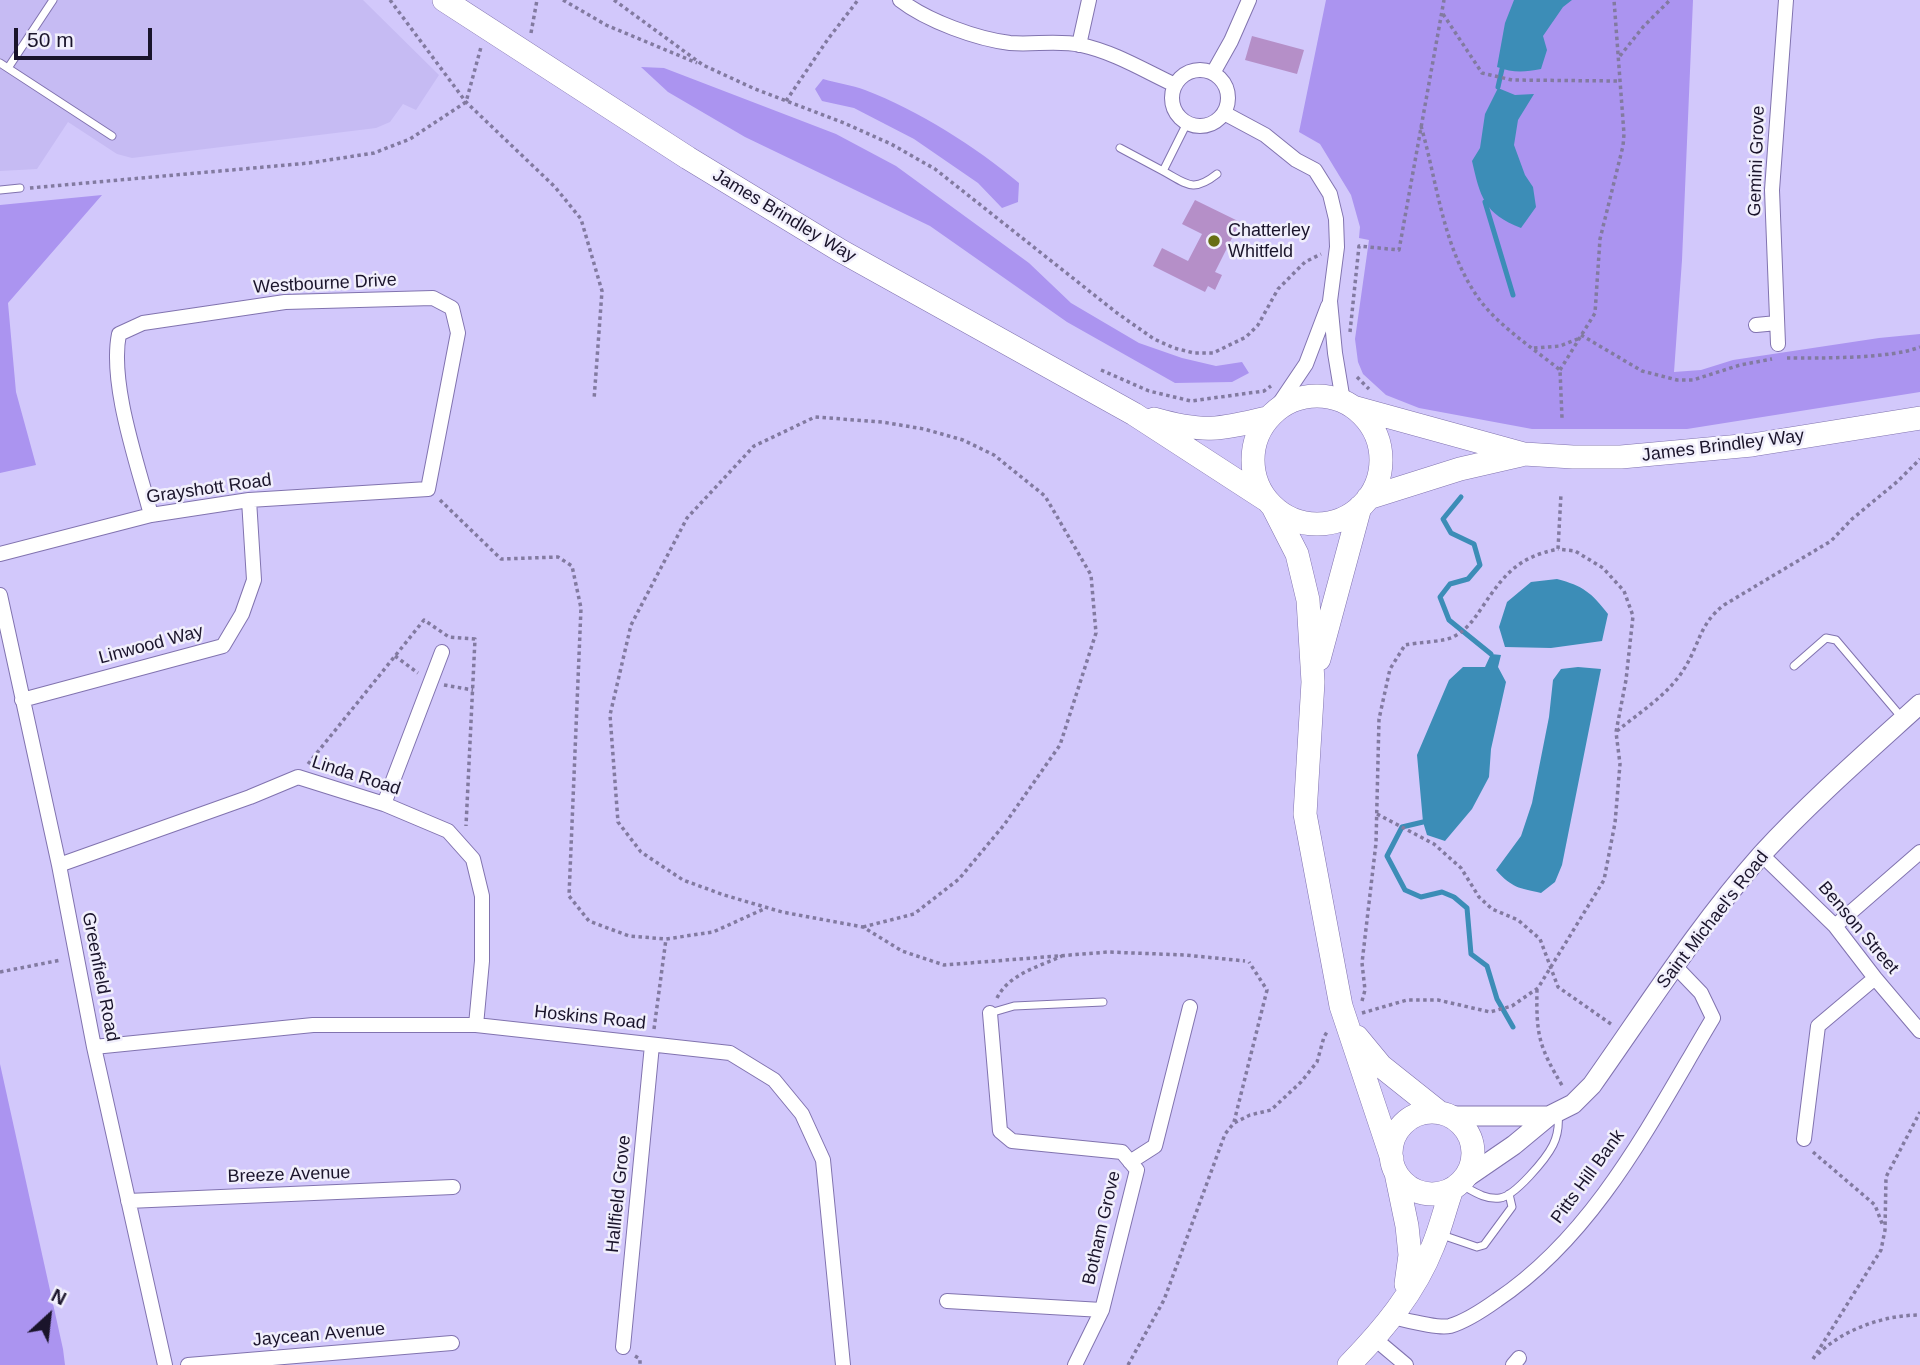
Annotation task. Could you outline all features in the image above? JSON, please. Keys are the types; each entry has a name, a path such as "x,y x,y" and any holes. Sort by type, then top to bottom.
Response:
{"main road":[{"name":"James Brindley Way","path":"444,0 688,158 841,251 1134,414 1269,503"},
{"path":"1313,682 1364,502 1379,474 1380,450 1377,438 1365,417 1348,404 1317,395 1295,399 1271,414 1257,434 1252,455 1255,480 1297,554 1308,600 1313,682 1305,814 1341,1006 1381,1066 1462,1125 1473,1146 1469,1172 1458,1184 1433,1246 1398,1309 1375,1339 1349,1365"},
{"name":"James Brindley Way","path":"1348,404 1524,454 1621,457 1752,446 1920,418"},
{"name":"James Brindley Way","path":"1134,414 1190,429 1220,429 1271,414"},
{"name":"James Brindley Way","path":"1364,502 1460,469 1524,454"},
{"path":"1269,503 1287,517 1308,523 1329,523 1350,514 1364,502"},
{"path":"1351,1021 1394,1166 1407,1226 1410,1255 1398,1309"},
{"path":"1445,1115 1426,1112 1415,1115 1404,1124 1392,1144 1394,1166 1412,1188 1424,1193 1439,1193 1458,1184"}],"street":[{"path":"900,0 973,36 1011,43 1079,45 1110,55 1175,85"},
{"path":"1079,45 1089,0"},
{"path":"1213,73 1249,0"},
{"name":"Gemini Grove","path":"1778,344 1772,190 1786,0"},
{"path":"1194,71 1213,73 1228,91 1228,103 1224,113 1207,125 1187,123 1173,106 1175,85 1184,75 1194,71"},
{"path":"1224,113 1265,135 1296,160 1315,170 1330,194 1336,219 1337,247 1330,301 1335,353 1348,404"},
{"name":"Westbourne Drive","path":"151,515 122,401 116,350 119,334 142,323 285,302 433,298 452,308 458,333 428,489"},
{"path":"1271,414 1306,364 1330,301"},
{"path":"1756,324 1777,323"},
{"name":"Grayshott Road","path":"0,554 151,515 249,499 428,489"},
{"name":"Linwood Way","path":"22,700 223,646 242,614 254,580 249,499"},
{"name":"Greenfield Road","path":"0,595 59,866 94,1047 165,1365"},
{"path":"384,804 442,652"},
{"name":"Saint Michael's Road","path":"1458,1184 1592,1085 1710,918 1762,855 1798,817 1920,704"},
{"name":"Linda Road","path":"59,866 298,777 384,804 448,831 473,859 482,896 482,961 476,1025"},
{"path":"1835,926 1920,852"},
{"name":"Benson Street","path":"1762,855 1835,926 1920,1031"},
{"name":"Pitts Hill Bank","path":"1398,1309 1448,1327 1477,1314 1517,1287 1577,1229 1619,1173 1713,1018 1701,993 1676,967"},
{"path":"1804,1139 1818,1026 1875,978"},
{"path":"1130,1162 1155,1146 1190,1007"},
{"name":"Botham Grove","path":"990,1013 1000,1131 1012,1141 1122,1152 1137,1170 1102,1310"},
{"name":"Hoskins Road","path":"94,1047 313,1025 476,1025 730,1053 774,1080 802,1114 823,1160 843,1365"},
{"name":"Hallfield Grove","path":"623,1347 652,1045"},
{"path":"1445,1115 1560,1111"},
{"name":"Breeze Avenue","path":"128,1201 453,1187"},
{"path":"947,1301 1102,1310 1075,1365"},
{"path":"1375,1339 1406,1365"},
{"name":"Jaycean Avenue","path":"188,1365 452,1343"}],"lane":[{"path":"8,68 53,0"},
{"path":"0,62 112,136"},
{"path":"1163,171 1187,123"},
{"path":"1120,148 1191,186 1204,184 1217,174"},
{"path":"0,190 20,188"},
{"path":"1794,666 1826,638 1836,640 1903,720"},
{"path":"990,1013 1014,1006 1103,1002"},
{"path":"1458,1184 1485,1198 1502,1198 1516,1190 1553,1146 1560,1111"},
{"path":"1437,1233 1477,1247 1484,1245 1512,1207 1509,1194"}],"path":[{"path":"390,0 466,102 555,187 580,219 602,290 594,400"},
{"path":"522,29 530,35 537,0"},
{"path":"563,0 606,25 891,144 935,169 1117,313 1154,339 1174,348 1194,353 1213,353 1247,338 1258,325 1278,289 1305,262 1322,253 1321,265"},
{"path":"614,0 703,65"},
{"path":"786,101 828,38 858,0"},
{"path":"1351,341 1359,246 1399,250 1444,0"},
{"path":"1562,418 1560,370 1595,313 1600,239 1623,146 1614,0"},
{"path":"1619,57 1643,27 1670,0"},
{"path":"1442,12 1482,72 1512,80 1618,81"},
{"path":"20,188 309,163 374,153 410,139 466,102 481,47"},
{"path":"1420,124 1447,232 1462,271 1483,304 1508,329 1560,370"},
{"path":"1581,336 1642,371 1677,380 1693,380 1740,365 1780,358 1865,355 1911,351 1920,347"},
{"path":"1534,348 1560,346 1581,336"},
{"path":"1095,367 1149,391 1191,401 1264,391 1275,384"},
{"path":"1354,369 1357,378 1371,391"},
{"path":"863,927 914,914 959,879 1004,825 1060,745 1096,633 1091,575 1045,496 993,455 963,440 923,429 882,422 816,417 754,446 687,517 631,625 610,715 618,822 641,852 683,880 766,908 863,927 902,951 944,965 1108,952 1185,955 1247,962 1267,990 1234,1123"},
{"path":"1616,732 1668,689 1684,669 1710,616 1831,541 1920,459"},
{"path":"428,489 501,559 558,557 572,566 581,608 569,896 589,921 629,936 666,939 713,932 766,908"},
{"path":"1558,549 1561,494"},
{"path":"1128,1365 1164,1300 1225,1134 1234,1123 1250,1115 1271,1110 1301,1082 1317,1062 1324,1037 1332,1025 1351,1021 1408,1000 1438,1000 1490,1012 1512,1006 1538,988 1604,880 1615,822 1619,775 1616,732 1626,680 1633,616 1624,591 1603,568 1576,551 1558,549 1534,554 1514,567 1488,598 1469,627 1451,638 1405,645 1390,669 1379,719 1376,844 1362,963 1365,990 1351,1021"},
{"path":"395,656 430,682 473,690"},
{"path":"1377,814 1434,844 1461,868 1479,897 1492,909 1518,920 1540,939 1558,988 1628,1034"},
{"path":"652,1045 666,939"},
{"path":"990,1013 1003,986 1012,979 1064,956"},
{"path":"0,972 76,957"},
{"path":"1538,988 1536,1026 1560,1111"},
{"path":"1813,1359 1881,1250 1885,1230 1886,1177 1920,1112"},
{"path":"1804,1139 1815,1153 1875,1205 1885,1230"},
{"path":"1806,1365 1828,1344 1858,1328 1900,1315 1920,1315"}],"shaded area":[{"path":"0,0 363,0 439,75 416,110 403,104 390,122 376,128 132,158 117,154 68,122 37,169 0,171"},
{"path":"1326,0 1693,0 1682,260 1674,372 1701,370 1733,360 1920,334 1920,392 1687,429 1532,429 1419,408 1386,395 1363,374 1358,362 1355,339 1369,240 1359,238 1360,227 1351,195 1320,144 1299,132"},
{"path":"641,67 664,68 836,134 896,166 1029,263 1071,303 1139,343 1216,366 1242,362 1249,373 1232,382 1175,383 1067,322 930,226 745,137 668,92"},
{"path":"823,79 860,88 885,98 946,130 1019,183 1018,202 1002,208 978,183 914,139 854,108 822,101 815,89"},
{"path":"102,195 8,303 16,392 36,465 0,473 0,205"},
{"path":"0,1064 63,1349 65,1365 0,1365"}],"water":[{"path":"1514,0 1572,0 1563,7 1543,36 1547,50 1541,69 1519,71 1497,67 1505,23"},
{"path":"1498,88 1515,95 1534,94 1518,120 1514,145 1525,175 1533,187 1536,207 1521,228 1491,210 1481,194 1472,161 1480,148 1485,114"},
{"path":"1557,579 1586,591 1608,614 1602,641 1551,648 1505,647 1499,627 1507,602 1531,582"},
{"path":"1491,654 1501,655 1498,667 1506,682 1491,749 1489,777 1472,809 1445,841 1427,835 1423,822 1417,755 1449,680 1463,667 1485,667"},
{"path":"1561,669 1601,669 1562,865 1555,882 1541,893 1516,886 1496,870 1521,836 1532,803 1549,717 1553,680"}],"building":[{"path":"1252,36 1304,50 1297,74 1245,60"},
{"name":"Chatterley Whitfeld","path":"1195,200 1240,222 1215,272 1222,275 1215,290 1208,286 1205,292 1153,266 1162,248 1188,261 1202,234 1182,224"}],"waterway":[{"path":"1498,87 1502,69"},
{"path":"1485,202 1513,295"},
{"path":"1461,497 1443,519 1451,533 1474,544 1480,565 1468,579 1450,584 1440,597 1449,620 1491,654"},
{"path":"1423,822 1402,827 1387,856 1405,890 1421,897 1442,892 1454,897 1467,908 1471,954 1487,966 1497,999 1513,1027"}],"place":[{"name":"Chatterley Whitfeld","path":"1214,241"}]}
